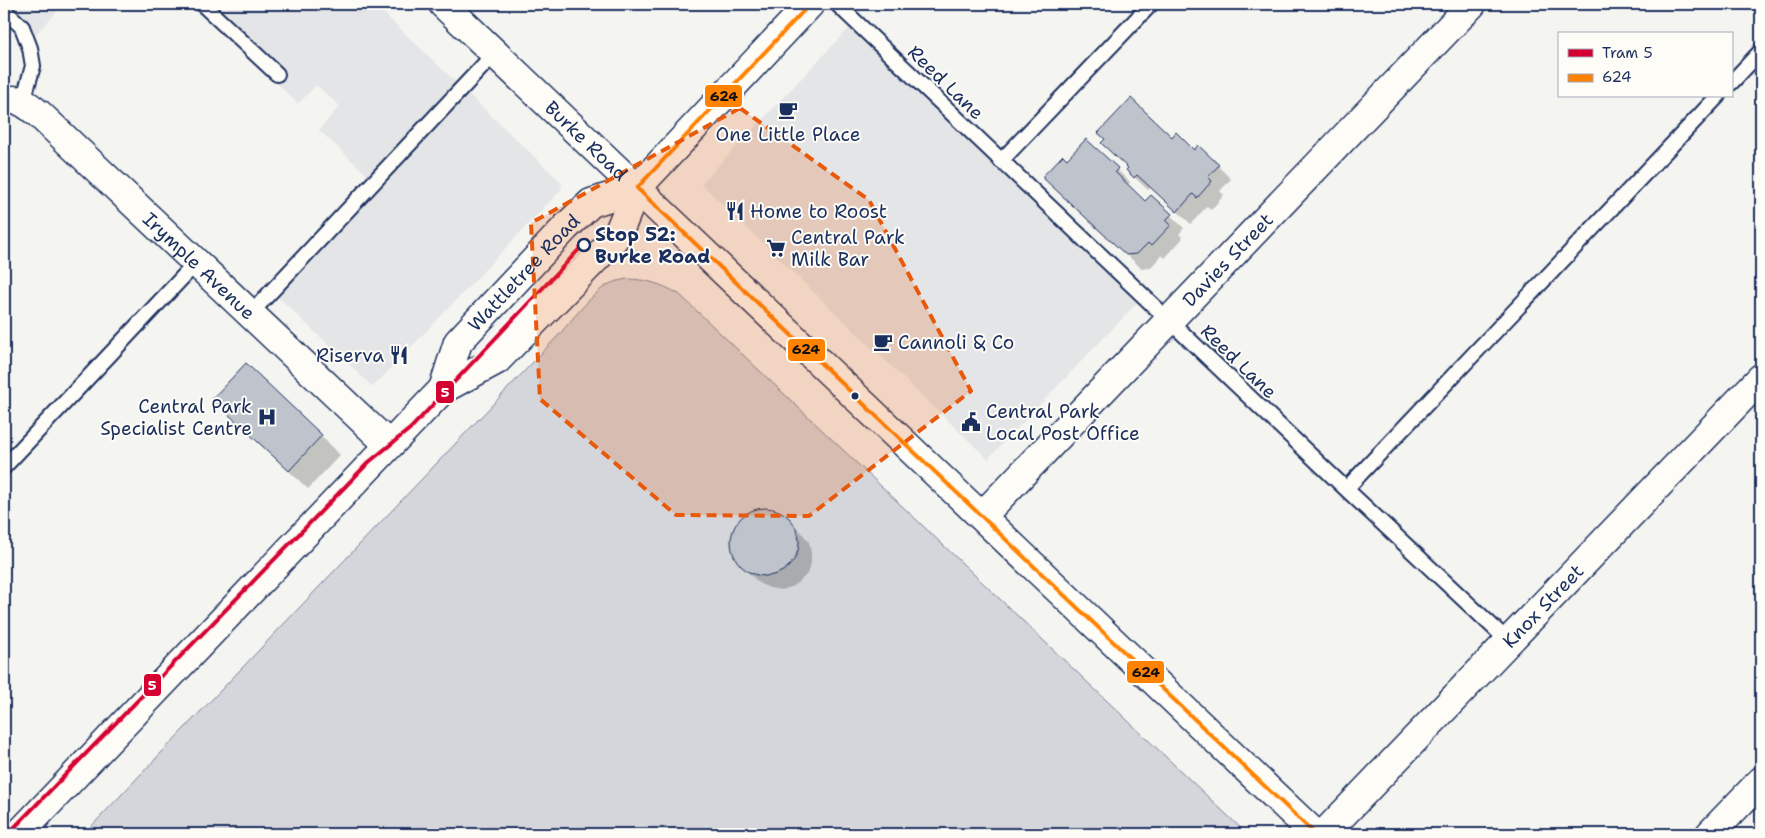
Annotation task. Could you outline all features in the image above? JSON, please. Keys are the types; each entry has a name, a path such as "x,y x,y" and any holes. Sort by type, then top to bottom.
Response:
{"main road":[{"name":"Burke Road","path":"443,4 1315,834"},
{"name":"Wattletree Road","path":"19,834 443,389 497,360 618,234 637,188 810,4"},
{"name":"Davies Street","path":"982,516 1472,4"},
{"name":"Irymple Avenue","path":"13,101 196,262 389,445"},
{"name":"Wattletree Road","path":"443,389 458,342 566,227 591,203 637,188"},
{"name":"Knox Street","path":"1324,834 1761,378"},
{"path":"1721,831 1761,781"}],"lane":[{"path":"202,4 277,74"},
{"name":"Reed Lane","path":"837,4 1508,641"},
{"path":"1001,161 1151,4"},
{"path":"4,10 22,27 30,48 33,66 13,101"},
{"path":"1732,82 1761,51"},
{"path":"250,314 495,53"},
{"path":"1346,489 1716,98"},
{"path":"4,467 196,262"}],"highlighted area":[{"path":"740,108 869,200 971,391 809,516 676,515 540,399 531,223"}],"shaded area":[{"path":"4,4 64,4 32,38"},
{"path":"212,4 374,4 562,183 561,190 373,387 277,296 379,186 319,130 340,106 316,85 298,104 276,82 285,72"},
{"path":"851,26 1139,301 988,459 701,184"},
{"path":"626,279 653,283 679,294 1247,834 84,834 556,338 591,298 614,282"}],"building":[{"path":"1131,98 1172,137 1176,132 1194,150 1198,145 1219,165 1208,177 1212,181 1197,198 1193,194 1177,212 1137,175 1134,178 1126,170 1128,168 1101,143 1105,139 1098,133"},
{"path":"1086,139 1118,168 1115,172 1145,201 1151,195 1172,214 1166,220 1171,225 1151,246 1148,243 1137,254 1126,255 1042,177 1063,155 1067,159"},
{"name":"Central Park Specialist Centre","path":"246,363 322,435 289,471 212,399"},
{"path":"772,508 784,514 793,523 799,535 797,555 789,566 772,576 758,576 741,566 733,555 731,535 741,518 752,510"}],"tram line":[{"name":"5","path":"8,834 369,462 411,428 587,241"}],"transit line":[{"name":"624","path":"637,188 810,4"},
{"name":"624","path":"637,188 1315,834"}],"place":[{"name":"One Little Place","path":"788,110"},
{"name":"Home to Roost","path":"735,211"},
{"name":"Stop 52: Burke Road","path":"584,245"},
{"name":"Central Park Milk Bar","path":"776,248"},
{"name":"Cannoli & Co","path":"883,342"},
{"name":"Riserva","path":"399,355"},
{"name":"Central Park Specialist Centre","path":"267,417"},
{"name":"Central Park Local Post Office","path":"971,422"}]}
